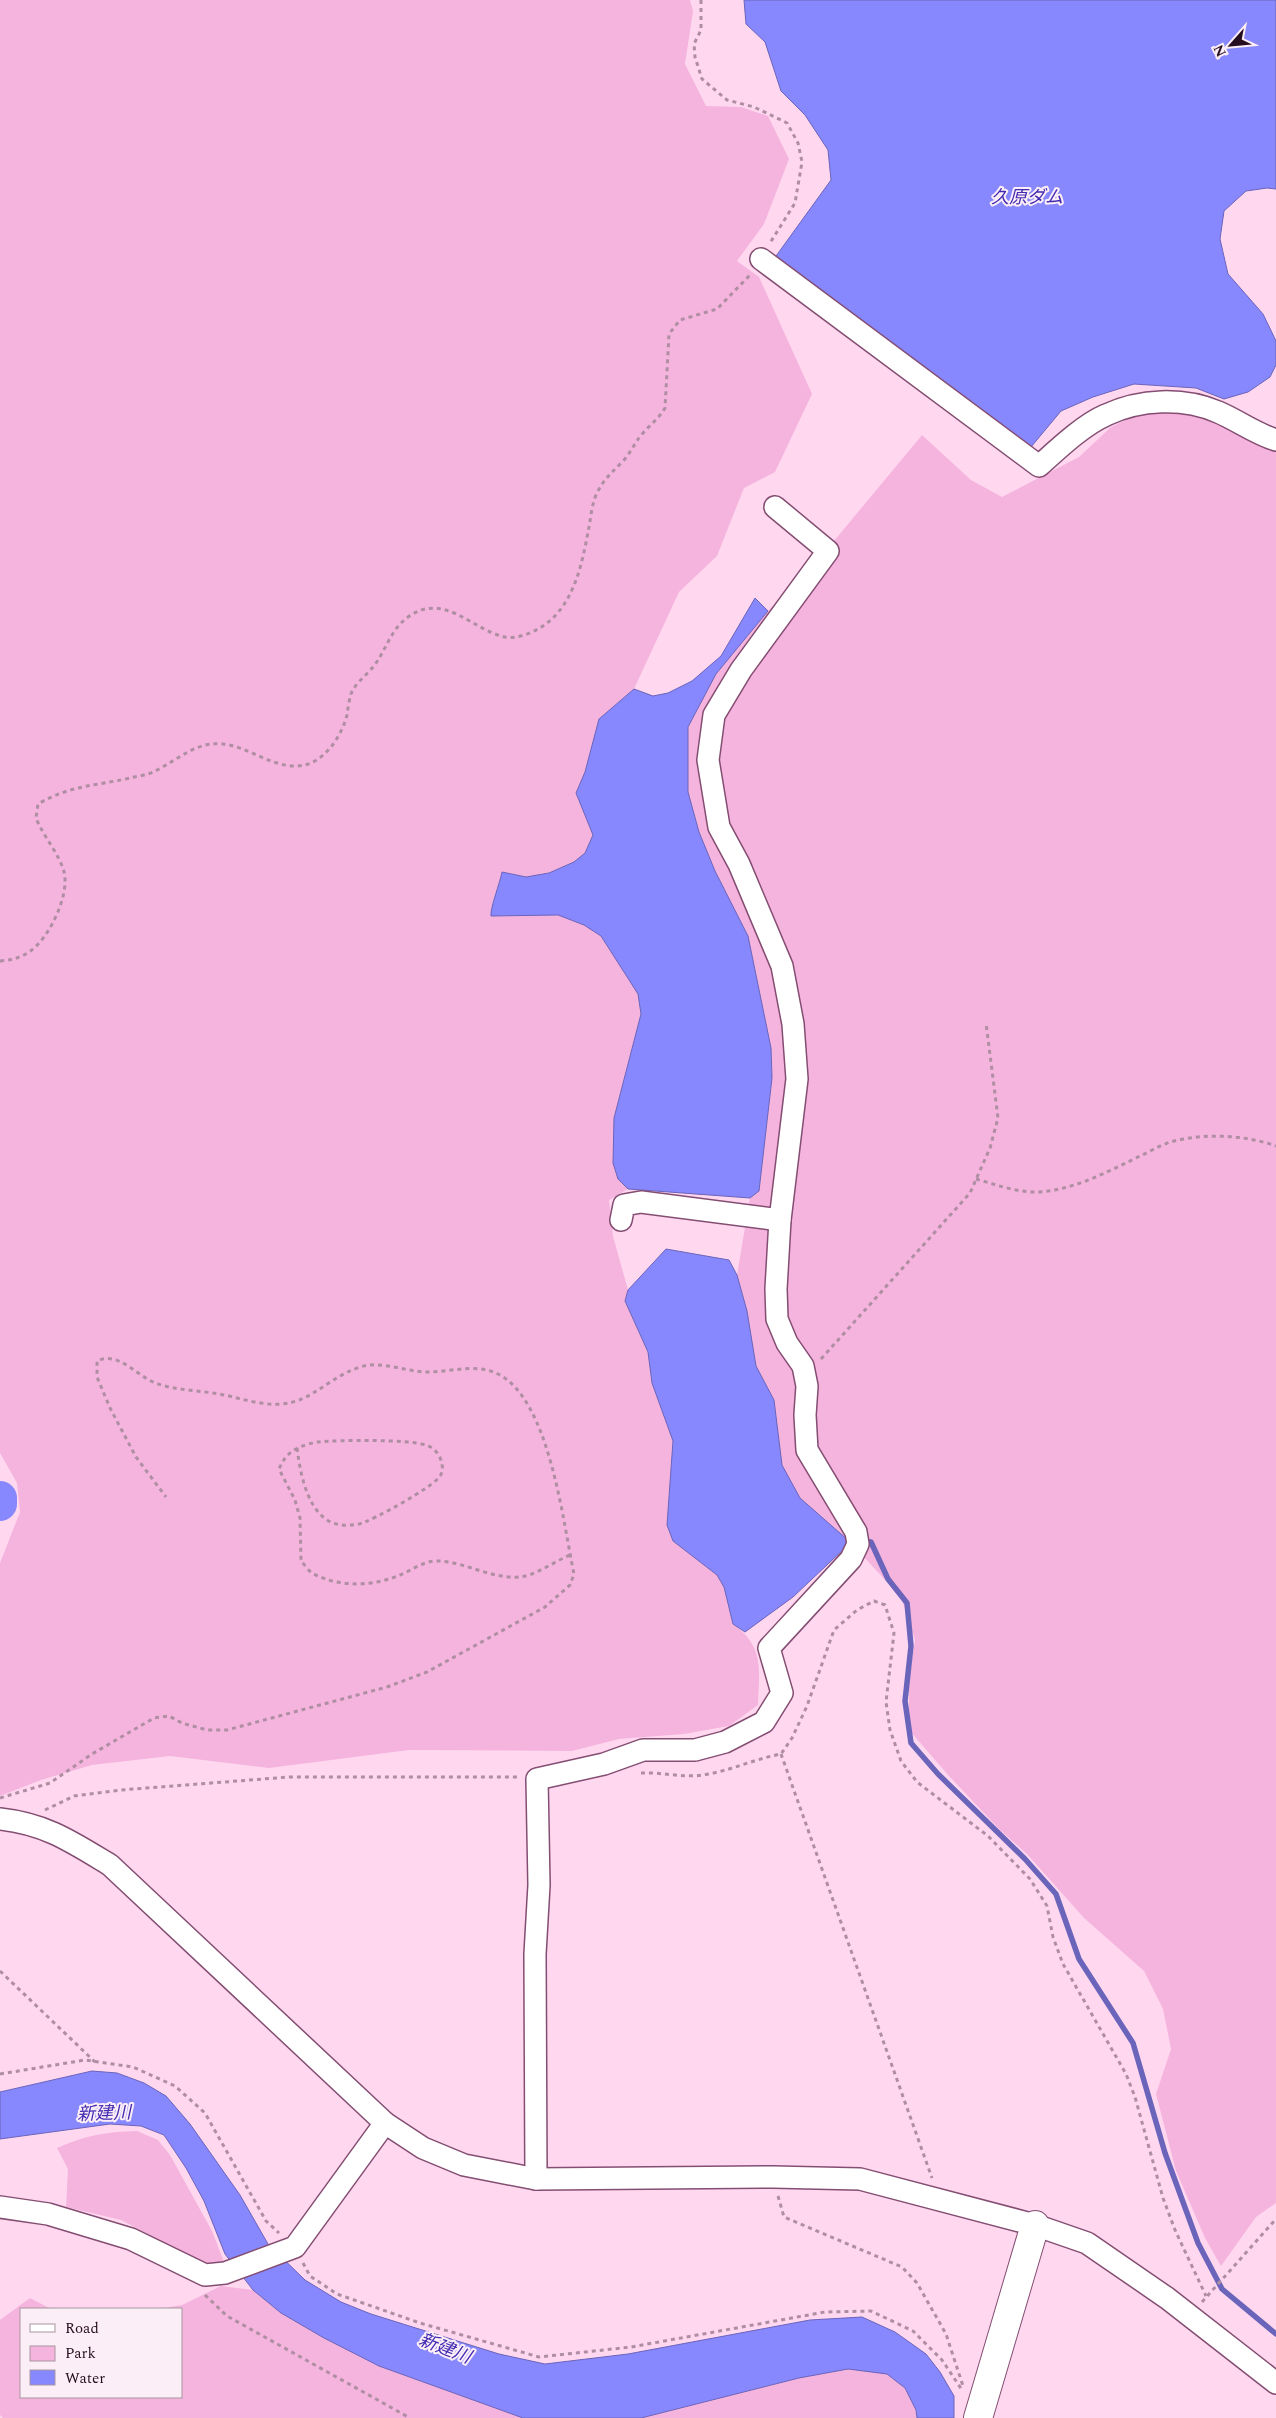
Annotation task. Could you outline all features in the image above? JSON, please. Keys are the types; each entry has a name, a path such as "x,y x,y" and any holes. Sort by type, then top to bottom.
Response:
{"street":[{"path":"761,258 1039,466 1064,444 1105,415 1144,403 1184,402 1217,411 1276,440"},
{"path":"536,2179 535,1964 539,1885 537,1779 604,1764 643,1750 694,1750 725,1742 764,1722 782,1693 769,1648 851,1559 858,1544 856,1532 807,1450 805,1415 807,1386 803,1366 787,1343 777,1320 780,1220 797,1079 792,1024 782,966 739,864 719,827 708,760 714,715 741,670 828,551 775,507"},
{"path":"620,1220 624,1205 641,1202 780,1220"},
{"path":"0,1819 26,1822 58,1834 110,1864 385,2122 423,2148 464,2165 536,2179 773,2176 860,2179 1035,2225 1087,2243 1190,2315 1276,2383"},
{"path":"0,2207 48,2214 131,2239 205,2275 224,2273 295,2247 385,2122"},
{"path":"972,2406 1035,2225"}],"path":[{"path":"0,961 16,959 30,952 46,934 60,906 67,886 64,870 40,830 36,818 38,804 57,793 81,786 154,772 191,749 208,744 222,744 241,748 275,763 296,766 312,762 328,750 339,735 346,717 351,693 383,654 390,637 408,617 426,610 443,609 455,612 506,637 528,635 557,615 568,600 583,559 595,496 606,477 625,459 640,437 665,408 669,334 680,320 717,309 751,273 795,203 802,162 798,143 787,123 754,107 727,100 702,78 695,58 694,44 701,30 701,0"},
{"path":"805,1376 970,1193 990,1148 998,1118 986,1023"},
{"path":"976,1179 1010,1189 1038,1192 1068,1188 1100,1176 1175,1141 1214,1136 1258,1140 1276,1146"},
{"path":"0,1798 50,1783 92,1754 154,1718 169,1716 182,1723 207,1730 227,1730 387,1687 427,1672 545,1607 570,1585 574,1574 549,1453 532,1414 508,1381 498,1374 475,1368 430,1372 366,1365 354,1369 301,1401 286,1405 261,1403 154,1382 116,1359 105,1357 97,1361 97,1377 110,1408 136,1457 166,1497"},
{"path":"297,1448 300,1472 315,1508 326,1520 340,1526 360,1524 378,1516 430,1485 440,1476 443,1466 436,1450 408,1442 316,1442 297,1448 285,1456 279,1469 295,1500 300,1518 301,1561 313,1574 328,1579 359,1584 382,1582 424,1563 437,1560 456,1563 486,1573 518,1576 528,1575 570,1555"},
{"path":"640,1773 700,1775 731,1770 763,1757 781,1754 792,1738 807,1706 834,1630 857,1610 874,1601 885,1605 894,1633 886,1702 890,1730 901,1761 917,1782 988,1836 1030,1879 1046,1906 1053,1937 1063,1964 1126,2074 1135,2097 1162,2198 1206,2296"},
{"path":"781,1754 940,2200"},
{"path":"26,1822 74,1796 121,1790 289,1777 511,1776 537,1779"},
{"path":"0,1971 95,2062"},
{"path":"0,2074 86,2060 133,2067 175,2086 204,2113 266,2220 295,2247 310,2276 336,2294 420,2323 539,2357 631,2347 825,2312 871,2311 913,2331 942,2360 972,2406"},
{"path":"773,2176 784,2217 902,2267 917,2283 946,2334 972,2406"},
{"path":"1190,2315 1276,2219"},
{"path":"201,2291 227,2316 410,2418"}],"green space":[{"path":"0,0 690,0 693,11 685,64 706,106 741,107 768,116 789,159 764,224 737,261 759,277 812,394 775,472 744,488 717,556 679,592 634,689 599,719 585,772 576,793 593,835 585,853 574,862 549,873 526,877 502,872 491,912 491,916 558,915 584,925 601,936 638,994 641,1014 614,1118 618,1179 628,1189 609,1200 613,1236 628,1290 625,1301 648,1352 652,1383 673,1441 667,1525 673,1541 717,1575 724,1587 733,1624 751,1641 758,1660 758,1705 729,1726 684,1734 619,1739 572,1751 409,1750 269,1768 170,1756 92,1765 41,1780 0,1796 0,1563 20,1512 17,1483 0,1453"},
{"path":"1195,411 1276,451 1276,2203 1256,2217 1221,2266 1205,2238 1176,2171 1156,2094 1171,2049 1163,2009 1144,1971 1084,1918 1027,1854 1000,1830 949,1776 909,1730 909,1679 915,1640 901,1597 849,1541 800,1498 782,1465 774,1400 756,1366 747,1311 737,1275 750,1198 759,1191 772,1078 771,1048 748,936 715,871 699,832 688,792 688,727 716,674 768,611 834,541 922,435 971,480 1002,497 1079,457 1111,427 1142,412"},
{"path":"137,2131 158,2140 170,2155 212,2231 224,2262 204,2263 121,2220 66,2207 68,2169 57,2148 96,2135"},
{"path":"221,2286 253,2290 281,2313 324,2338 379,2366 523,2418 3,2418 0,2415 0,2320 30,2298 49,2308 20,2308 20,2398 182,2398 182,2308 165,2308 182,2305"},
{"path":"848,2369 878,2372 893,2377 908,2393 914,2405 917,2418 641,2418 799,2378"}],"water":[{"name":"久原ダム","path":"744,0 1276,0 1276,189 1267,188 1246,191 1224,211 1220,239 1228,274 1263,314 1276,341 1276,365 1270,377 1248,392 1224,399 1196,388 1134,384 1093,397 1061,411 1026,453 771,263 831,180 828,150 805,115 781,91 765,42 746,24"},
{"path":"755,598 768,611 716,674 688,727 688,792 699,832 715,871 748,936 771,1048 772,1078 759,1191 750,1198 628,1189 618,1179 613,1163 614,1118 641,1014 638,994 601,936 584,925 558,915 491,916 492,907 502,872 526,877 549,873 574,862 585,853 593,835 576,793 585,772 599,719 634,689 653,696 668,693 692,681 721,656"},
{"path":"666,1249 729,1260 737,1275 747,1311 756,1366 774,1400 782,1465 800,1498 849,1541 846,1547 793,1597 745,1632 733,1624 724,1587 717,1575 673,1541 667,1525 673,1441 652,1383 648,1352 625,1301 628,1290"},
{"path":"92,2071 117,2073 144,2083 166,2096 190,2124 240,2195 268,2244 305,2280 341,2302 371,2314 499,2354 545,2364 628,2354 810,2320 862,2317 895,2332 926,2354 940,2372 954,2396 954,2418 917,2418 916,2410 905,2388 887,2374 848,2369 799,2378 641,2418 523,2418 379,2366 324,2338 281,2313 253,2290 225,2254 204,2201 186,2168 164,2135 141,2126 110,2124 0,2139 0,2092"}],"waterway":[{"name":"新建川","path":"0,1498 0,1504"},
{"path":"862,1541 871,1542 888,1579 907,1603 911,1646 905,1701 911,1743 938,1774 1025,1859 1056,1894 1079,1959 1133,2043 1165,2153 1198,2243 1222,2289 1276,2334"}]}
